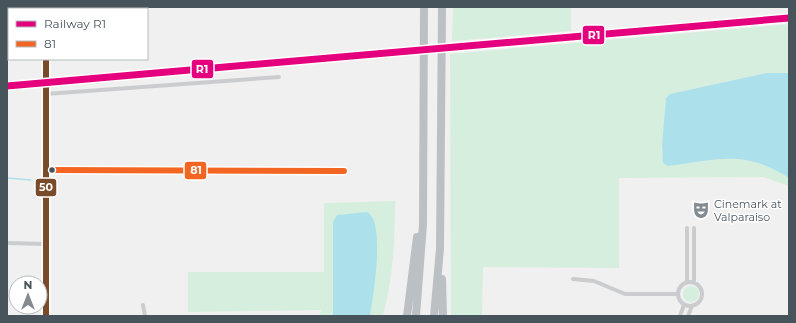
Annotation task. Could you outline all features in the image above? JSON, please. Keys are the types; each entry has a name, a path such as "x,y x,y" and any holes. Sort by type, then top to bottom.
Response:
{"highway":[{"path":"416,316 422,262 424,7"},
{"path":"442,7 440,249 442,316"},
{"path":"407,316 423,187"},
{"path":"434,316 440,249"}],"street":[{"path":"46,60 48,170 46,316"},
{"path":"46,94 279,77"},
{"path":"48,170 344,172"},
{"path":"687,228 687,282"},
{"path":"694,228 694,282"},
{"path":"7,243 46,244"},
{"path":"572,279 594,281 625,294 678,294"},
{"path":"687,282 694,282 700,287 702,294 699,302 692,306 684,305 680,301 678,294 681,286 687,282"},
{"path":"143,305 145,316"},
{"path":"680,316 684,305"},
{"path":"688,316 692,306"}],"green space":[{"path":"453,7 571,7 571,31 452,41"},
{"path":"789,24 789,73 766,73 670,94 666,98 662,156 668,165 716,159 744,160 757,163 789,178 789,186 763,177 619,178 619,268 483,267 482,316 451,316 450,54"},
{"path":"395,201 393,259 383,316 319,316 321,310 188,312 188,272 324,272 324,203"},
{"path":"688,286 694,286 699,291 697,300 694,302 688,302 683,297 683,291"}],"water":[{"path":"766,73 789,73 789,178 757,163 744,160 716,160 668,166 663,163 662,146 666,98 670,94"},
{"path":"367,212 373,218 376,229 377,244 377,260 370,316 333,316 333,222 337,215"}],"waterway":[{"path":"7,178 31,180"}],"rail line":[{"name":"R1","path":"7,86 789,18"}],"transit line":[{"name":"50","path":"46,60 46,316"},
{"name":"81","path":"47,170 344,171"}],"place":[{"name":"Cinemark at Valparaiso","path":"701,210"}]}
